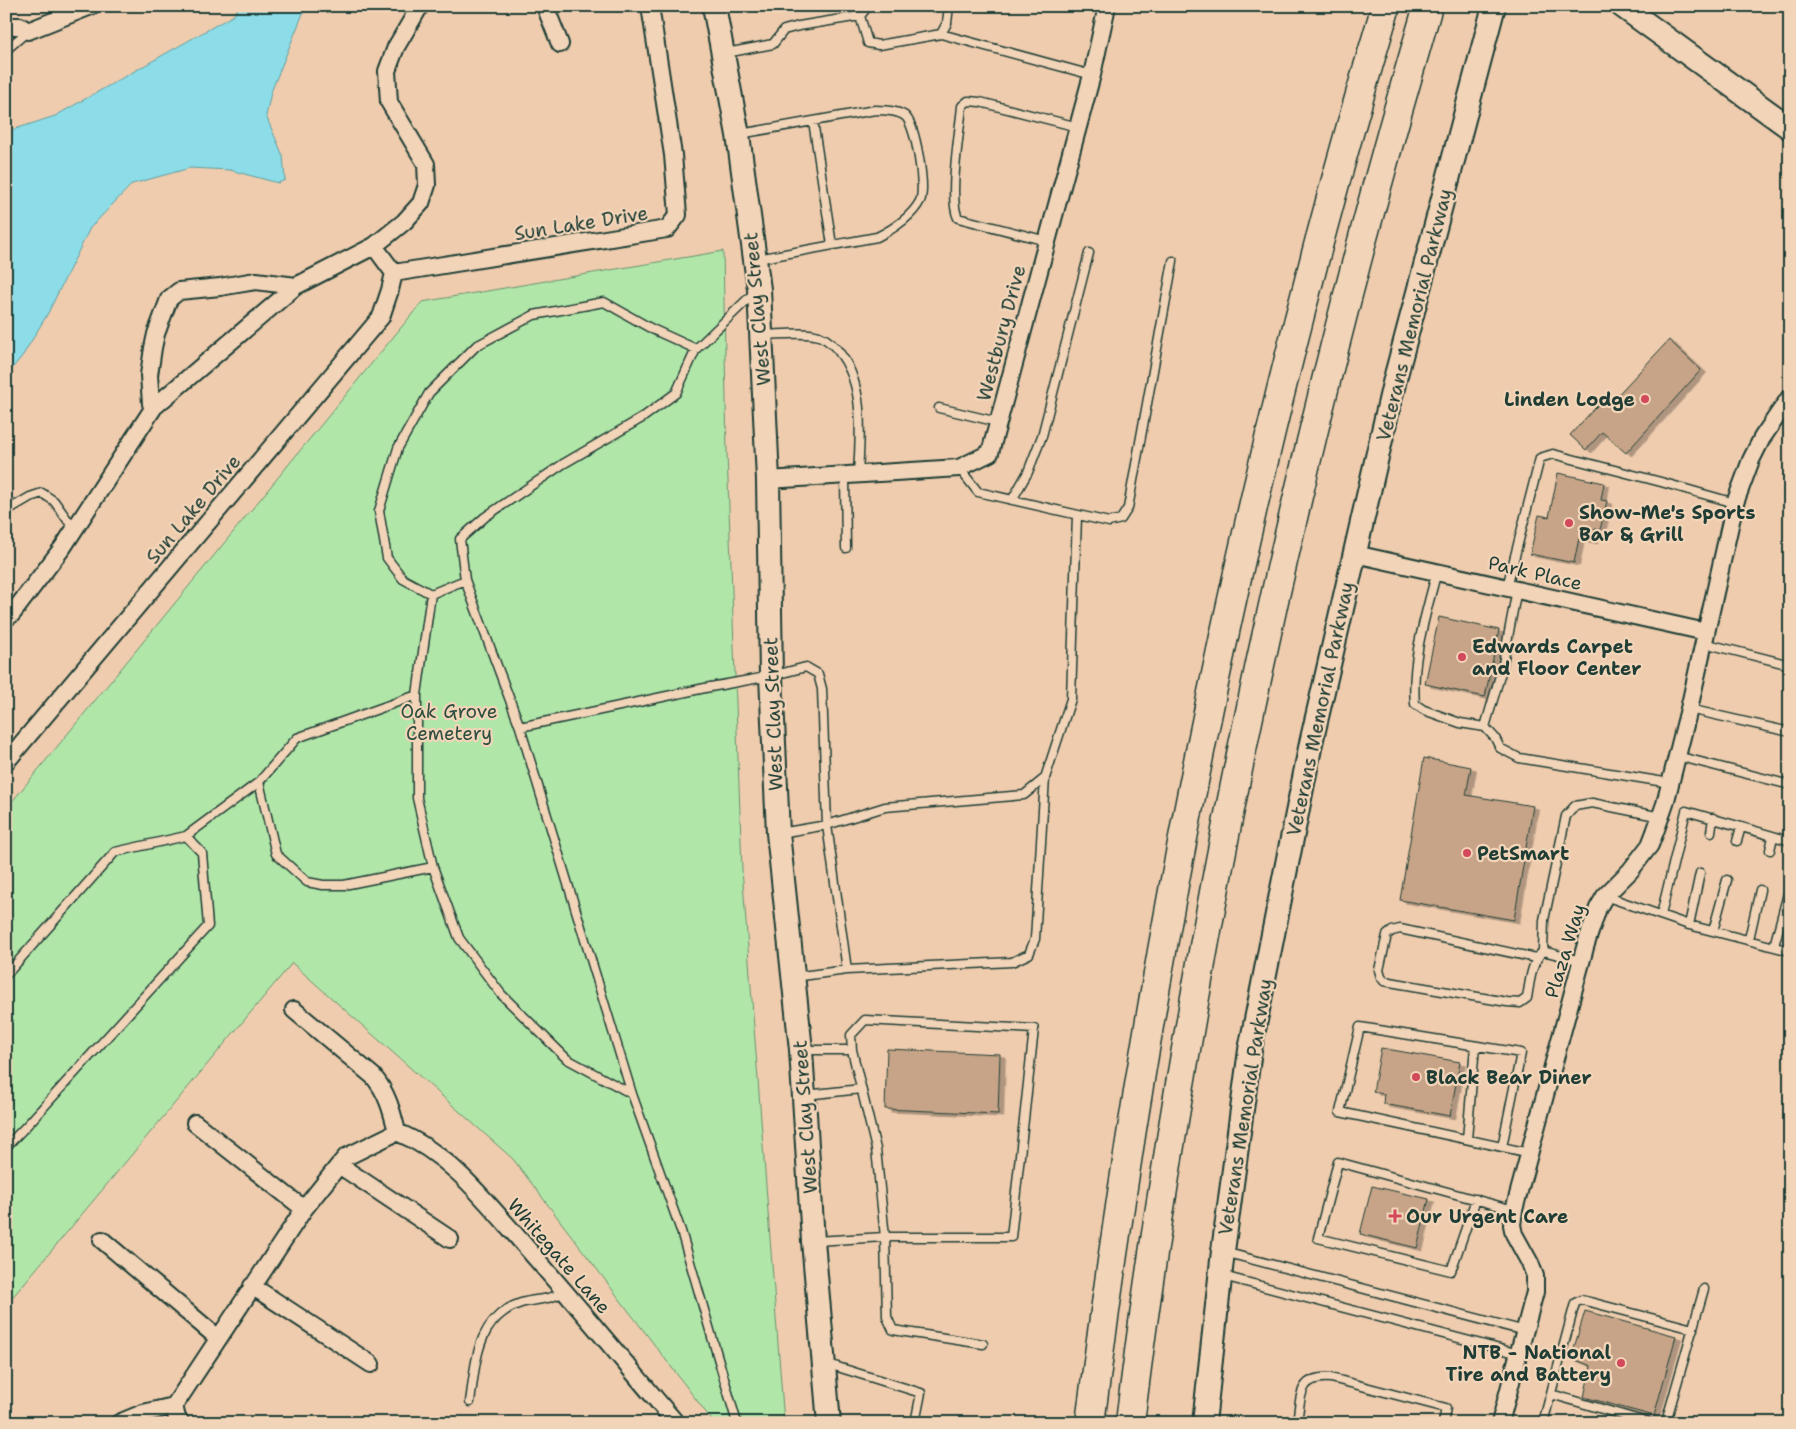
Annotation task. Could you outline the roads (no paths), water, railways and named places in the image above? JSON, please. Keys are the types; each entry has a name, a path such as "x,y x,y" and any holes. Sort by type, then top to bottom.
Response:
{"highway":[{"path":"1090,1423 1108,1278 1143,1056 1208,712 1283,383 1331,201 1386,6"},
{"path":"1130,1423 1150,1272 1183,1066 1222,850 1264,644 1344,310 1428,6"}],"street":[{"path":"6,26 20,26 28,32 91,6"},
{"path":"6,618 12,614 63,547 154,407 296,286 374,246 404,222 421,203 428,185 426,164 389,102 387,71 396,47 420,6"},
{"path":"545,6 560,44"},
{"name":"Sun Lake Drive","path":"6,762 381,317 394,273 667,229 678,214 674,155 650,6"},
{"name":"West Clay Street","path":"714,6 738,134 759,288 768,480 771,676 778,833 801,1050 813,1241 829,1423"},
{"name":"Westbury Drive","path":"768,480 959,468 990,453 1092,75 1107,6"},
{"name":"Veterans Memorial Parkway","path":"1204,1423 1223,1251 1250,1050 1311,743 1396,379 1494,6"},
{"path":"1622,6 1790,128"},
{"path":"374,246 394,273"},
{"path":"154,407 151,404 149,375 156,334 169,299 179,291 256,282 296,286"},
{"name":"Plaza Way","path":"1500,1423 1535,1292 1534,1276 1530,1263 1514,1234 1512,1224 1514,1210 1582,961 1598,908 1604,896 1630,871 1650,845 1661,817 1689,709 1735,503 1751,460 1762,438 1790,397"},
{"name":"Park Place","path":"1355,554 1512,588 1705,638"},
{"path":"119,1423 143,1413 174,1406 304,1209 346,1156 397,1132 390,1103 380,1084 294,1010"},
{"path":"195,1123 304,1209"},
{"name":"Whitegate Lane","path":"397,1132 410,1137 441,1156 475,1191 565,1292 676,1423"},
{"path":"339,1165 450,1239"},
{"path":"102,1240 218,1338"},
{"path":"252,1286 370,1364"},
{"path":"174,1406 177,1418 181,1423"}],"lane":[{"path":"724,53 773,44 784,30 860,16 868,6"},
{"path":"941,34 948,23 949,6"},
{"path":"860,16 868,43 879,45 941,34 1092,75"},
{"path":"6,50 28,32"},
{"path":"1047,241 958,218 955,211 955,184 962,106 968,101 980,102 1078,128"},
{"path":"738,134 875,110 886,110 904,116 912,127 923,183 921,199 914,210 894,229 877,237 755,259"},
{"path":"813,121 832,245"},
{"path":"1012,500 1028,472 1042,436 1089,253"},
{"path":"959,468 978,492 1109,522 1121,519 1128,508 1173,261"},
{"path":"737,1423 681,1231 632,1094 520,727 465,580 460,540 484,517 564,464 642,418 676,393 696,349 759,288"},
{"path":"431,594 403,579 387,558 379,511 398,448 430,393 476,346 534,315 604,302 652,329 696,349"},
{"path":"762,335 801,334 819,336 835,345 848,365 856,384 859,413 851,475 846,548"},
{"path":"939,408 998,422"},
{"path":"1485,727 1502,669 1512,588 1540,458 1553,454 1735,503"},
{"path":"6,511 30,497 42,493 54,500 74,529"},
{"path":"792,977 847,970 1012,962 1029,954 1036,939 1046,778 1071,699 1077,514"},
{"path":"1437,571 1420,638 1413,687 1415,704 1424,710 1460,723 1485,727 1495,738 1500,748 1519,758 1671,782"},
{"path":"431,594 465,580"},
{"path":"431,594 416,695 417,798 433,867 459,938 501,994 567,1059 632,1094"},
{"path":"1705,638 1790,665"},
{"path":"520,727 771,676 806,667 818,674 822,689 826,825 847,970"},
{"path":"6,975 115,852 186,836 259,782 298,738 416,695"},
{"path":"1689,709 1790,732"},
{"path":"1677,756 1790,785"},
{"path":"778,833 826,825 885,807 1024,795 1046,778"},
{"path":"259,782 276,854 307,882 323,885 344,885 433,867"},
{"path":"1536,958 1400,929 1392,931 1387,935 1379,970 1384,981 1507,1002 1520,1002 1527,998 1531,972 1536,958 1543,950 1544,920 1566,816 1575,806 1592,803 1661,817"},
{"path":"1661,915 1686,811 1790,842"},
{"path":"1710,832 1713,818"},
{"path":"1737,841 1741,827"},
{"path":"6,1146 37,1115 208,926 202,854 186,836"},
{"path":"1770,850 1773,837"},
{"path":"1689,924 1700,874"},
{"path":"1713,932 1727,880"},
{"path":"1774,946 1790,886"},
{"path":"1749,939 1760,890"},
{"path":"1604,896 1713,932 1749,939 1790,951"},
{"path":"1543,950 1582,961"},
{"path":"813,1241 885,1237 1012,1237 1034,1029 865,1020 851,1035 852,1050 876,1150 885,1237 887,1317 893,1330 983,1344"},
{"path":"1502,1147 1521,1053 1360,1027 1340,1112 1467,1140 1530,1153"},
{"path":"1467,1140 1475,1046"},
{"path":"801,1050 852,1050"},
{"path":"804,1096 861,1089"},
{"path":"1476,1199 1451,1270 1318,1238 1338,1162 1476,1199 1514,1210"},
{"path":"1223,1251 1525,1331"},
{"path":"1221,1276 1519,1354"},
{"path":"1664,1423 1666,1422 1704,1289"},
{"path":"470,1402 476,1363 482,1339 488,1326 496,1317 514,1306 534,1300 554,1298 565,1292"},
{"path":"1543,1423 1575,1303 1581,1300 1693,1329"},
{"path":"825,1363 921,1393 915,1423"},
{"path":"1297,1423 1302,1392 1308,1381 1318,1377 1331,1378 1446,1408 1444,1423"},
{"path":"1551,1394 1650,1423"}],"water":[{"path":"239,6 306,6 271,92 266,116 283,156 285,180 278,183 230,170 190,168 132,184 90,228 48,313 23,355 6,376 6,132 55,116 234,15"}],"place":[{"name":"Linden Lodge","path":"1645,399"},
{"name":"Show-Me's Sports Bar & Grill","path":"1569,523"},
{"name":"Edwards Carpet and Floor Center","path":"1462,657"},
{"name":"PetSmart","path":"1467,853"},
{"name":"Black Bear Diner","path":"1416,1077"},
{"name":"Our Urgent Care","path":"1395,1216"},
{"name":"NTB - National Tire and Battery","path":"1621,1363"}],"park label":[{"name":"Oak Grove Cemetery","path":"449,722"}]}
